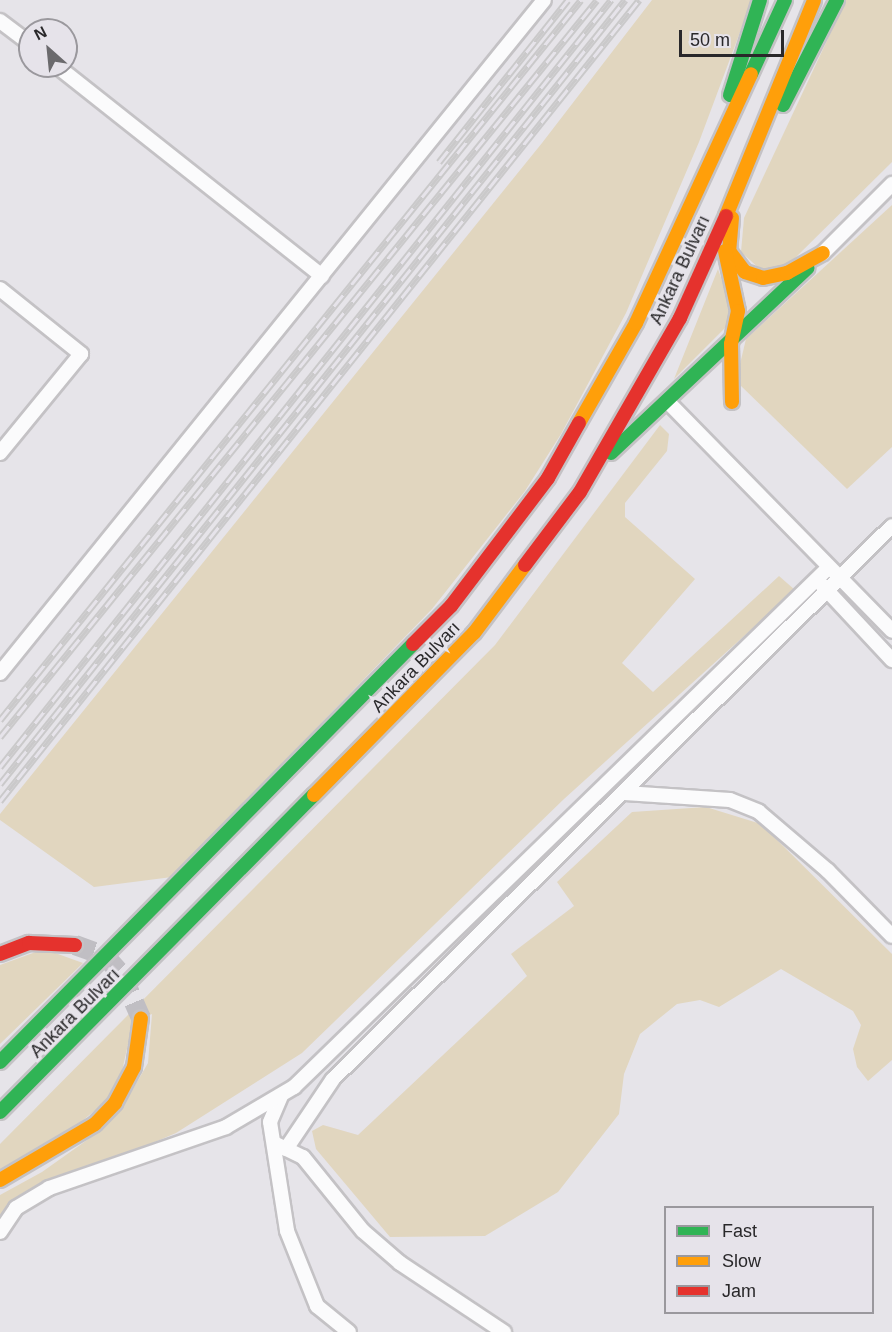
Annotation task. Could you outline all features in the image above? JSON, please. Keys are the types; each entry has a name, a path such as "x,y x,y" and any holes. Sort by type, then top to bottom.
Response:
{"main road":[{"name":"Ankara Bulvarı","path":"704,176 760,0"},
{"name":"Ankara Bulvarı","path":"0,1062 452,606 548,478 636,323 785,0"},
{"name":"Ankara Bulvarı","path":"0,1112 474,633 600,463 680,318 748,166 814,0"},
{"name":"Ankara Bulvarı","path":"748,166 813,55 837,0"},
{"path":"732,402 731,344 738,311 725,252 728,231 748,166"},
{"path":"728,231 735,262 764,278 787,273 822,253"},
{"path":"600,463 731,344 822,253"},
{"path":"0,954 29,943 75,945"},
{"path":"0,1180 95,1124 115,1103 134,1067 141,1018"}],"street":[{"path":"0,673 544,0"},
{"path":"0,21 18,35"},
{"path":"72,78 322,276"},
{"path":"822,253 892,183"},
{"path":"0,289 81,354 0,453"},
{"path":"668,402 892,631"},
{"path":"280,1146 333,1079 625,794 892,526"},
{"path":"0,1232 16,1208 49,1188 226,1127 281,1096 828,568"},
{"path":"816,580 892,660"},
{"path":"625,794 730,800 759,812 828,871 892,936"},
{"path":"281,1096 270,1122 280,1146 287,1231 303,1279 317,1306 349,1332"},
{"path":"280,1146 310,1165 363,1231 400,1263 504,1332"}],"shaded area":[{"path":"652,0 752,0 699,142 626,313 561,434 525,491 432,609 172,877 94,887 0,820 0,814 542,143"},
{"path":"846,0 892,0 892,162 788,265 761,270 741,252 744,218"},
{"path":"892,205 892,447 847,489 739,384 740,364 746,339"},
{"path":"718,269 733,313 729,324 674,379"},
{"path":"660,425 669,434 667,451 625,503 625,517 695,579 622,663 653,692 779,576 795,590 564,799 302,1053 176,1133 14,1202 0,1220 0,1195 42,1172 104,1128 129,1096 148,1063 152,1014 133,1022 122,1071 106,1101 81,1122 0,1172 0,1144 495,645"},
{"path":"706,807 761,824 892,954 892,1060 868,1081 857,1067 853,1049 861,1025 853,1011 781,969 719,1007 700,1000 677,1004 640,1034 624,1074 619,1114 558,1192 485,1236 390,1237 316,1149 312,1131 323,1125 358,1135 527,976 511,954 574,906 557,882 632,812"},
{"path":"44,949 83,963 0,1044 0,965"}],"tunnel":[{"path":"75,945 105,956 122,975 141,1018"}],"railway":[{"path":"439,162 568,0"},
{"path":"0,720 581,0"},
{"path":"0,737 597,0"},
{"path":"0,767 611,0"},
{"path":"0,784 625,0"},
{"path":"0,801 639,0"}],"traffic: fast":[{"path":"730,95 760,0"},
{"path":"751,74 785,0"},
{"path":"783,105 837,0"},
{"path":"611,453 807,268"},
{"path":"0,1062 413,644"},
{"path":"0,1112 314,795"}],"traffic: slow":[{"path":"726,216 814,0"},
{"path":"579,423 636,323 751,74"},
{"path":"732,218 729,251 745,272 763,278 787,273 823,253"},
{"path":"725,251 738,311 731,344 732,402"},
{"path":"314,795 474,633 525,565"},
{"path":"0,1180 95,1124 115,1103 134,1067 141,1018"}],"traffic: jam":[{"path":"525,565 580,492 680,318 726,216"},
{"path":"413,644 451,606 548,478 579,423"},
{"path":"0,954 29,943 75,945"}]}
